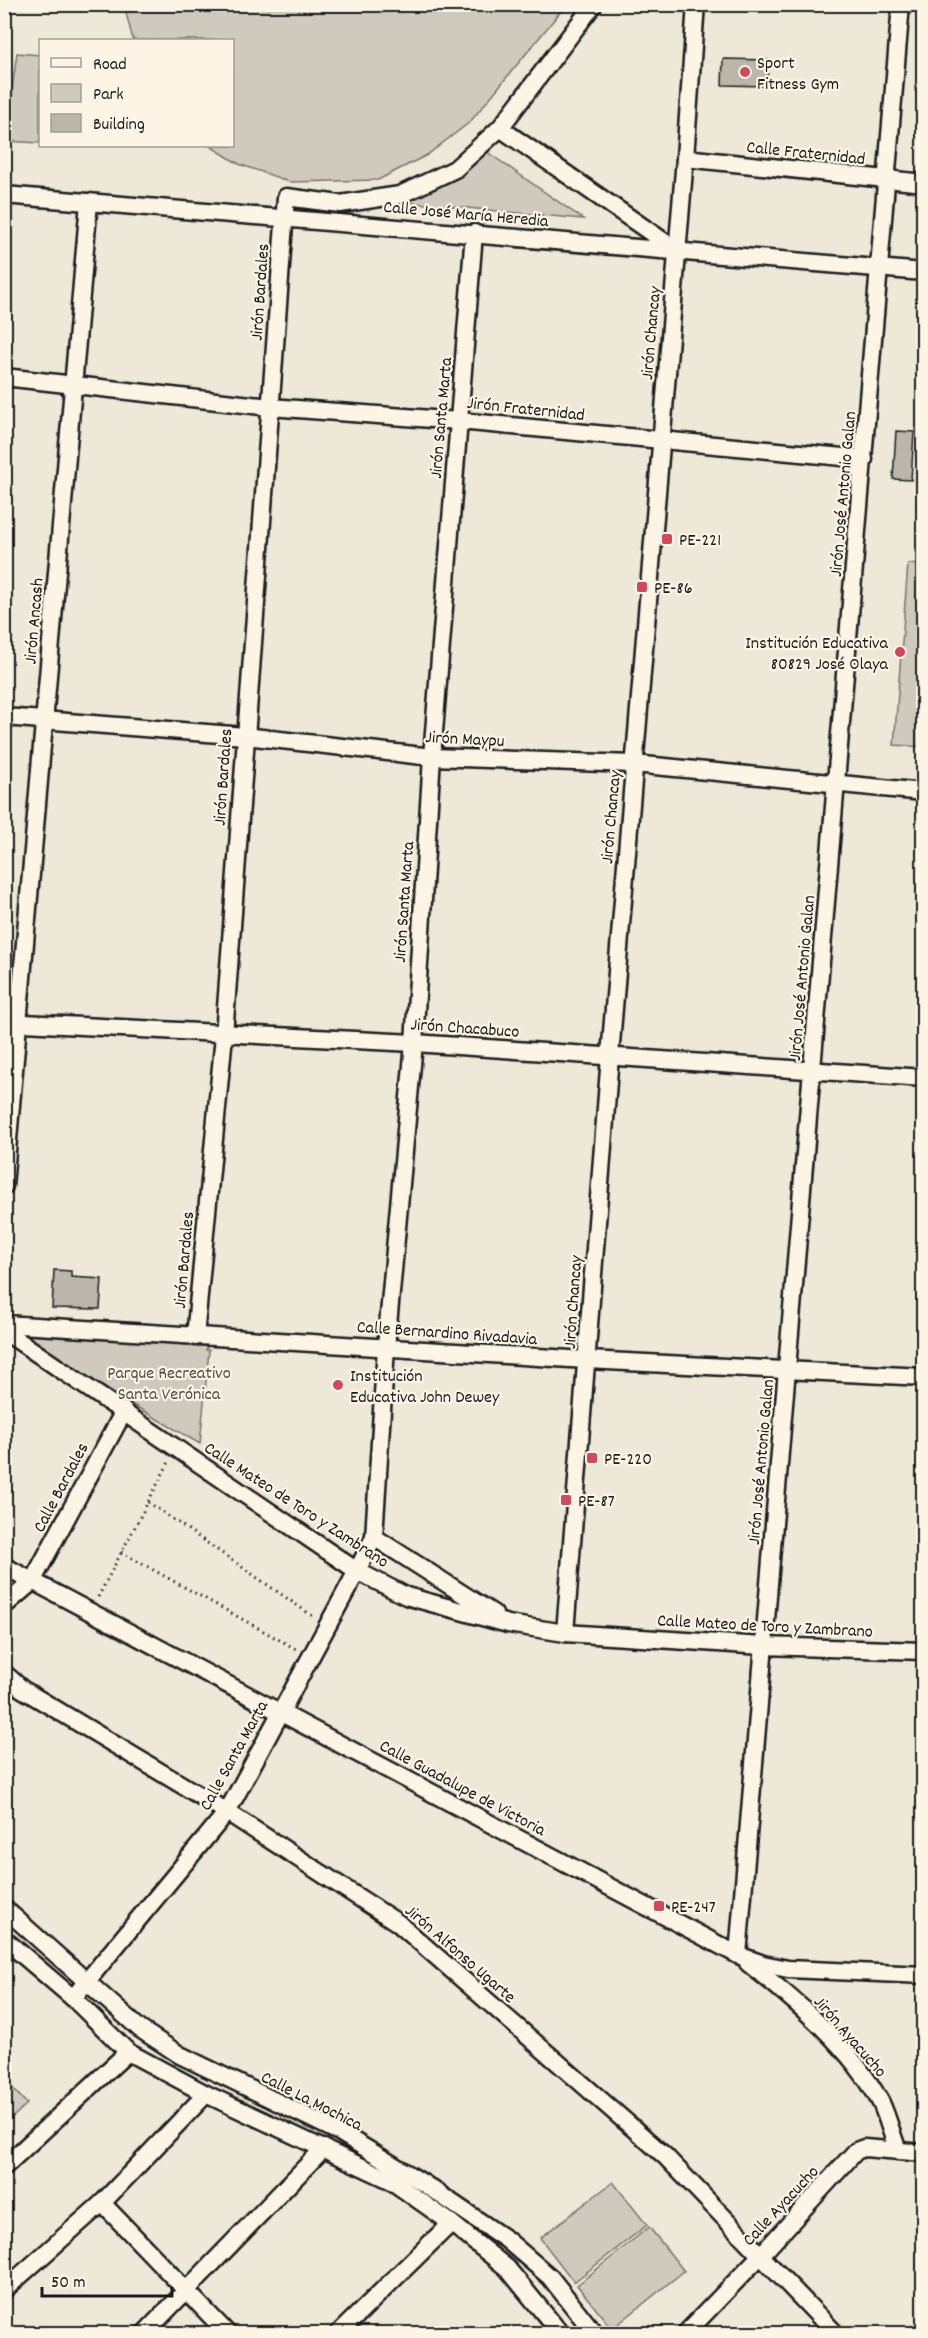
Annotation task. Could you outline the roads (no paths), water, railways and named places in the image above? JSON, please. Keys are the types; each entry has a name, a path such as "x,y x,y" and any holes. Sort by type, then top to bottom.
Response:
{"street":[{"path":"284,219 286,197 340,204 400,195 455,169 500,128 594,4"},
{"name":"Jirón Chancay","path":"565,1633 696,4"},
{"name":"Jirón José Antonio Galan","path":"738,1954 901,4"},
{"path":"500,128 677,250"},
{"name":"Calle Fraternidad","path":"685,158 924,183"},
{"name":"Calle José María Heredia","path":"4,195 924,272"},
{"name":"Jirón Ancash","path":"4,1186 11,1022 44,720 89,202"},
{"name":"Jirón Bardales","path":"195,1337 224,1035 284,219"},
{"name":"Jirón Santa Marta","path":"357,1571 374,1537 386,1347 414,1043 432,757 474,233"},
{"name":"Jirón Fraternidad","path":"4,377 270,407 459,421 864,459"},
{"name":"Jirón Maypu","path":"4,717 245,736 432,757 634,764 924,792"},
{"name":"Jirón Chacabuco","path":"11,1022 224,1035 414,1043 924,1078"},
{"name":"Calle Bernardino Rivadavia","path":"4,1324 587,1360 924,1377"},
{"name":"Calle Mateo de Toro y Zambrano","path":"4,1331 357,1571 406,1596 508,1623 565,1633 764,1646 924,1651"},
{"name":"Calle Bardales","path":"4,1606 32,1582 124,1411"},
{"path":"374,1537 508,1623"},
{"name":"Calle Guadalupe de Victoria","path":"4,1566 738,1954 763,1964 788,1969 924,1975"},
{"name":"Calle Santa Marta","path":"73,1998 227,1812 357,1571"},
{"name":"Jirón Alfonso Ugarte","path":"4,1673 22,1689 227,1812 398,1923 665,2156 836,2334"},
{"name":"Calle La Mochica","path":"4,1908 140,2029 180,2055 339,2132 507,2240 550,2277 595,2334"},
{"name":"Calle La Mochica","path":"4,1939 73,1998 128,2052 206,2094 390,2180 451,2223 507,2268 561,2334"},
{"name":"Jirón Ayacucho","path":"738,1954 808,2014 865,2077 882,2105 898,2151"},
{"path":"778,1987 788,1969"},
{"path":"4,2167 128,2052"},
{"path":"4,2290 102,2203 206,2094"},
{"path":"144,2334 324,2148"},
{"name":"Calle Ayacucho","path":"685,2334 856,2151 864,2148 924,2153"},
{"path":"102,2203 228,2334"},
{"path":"338,2334 451,2223"}],"place":[{"name":"Sport Fitness Gym","path":"745,72"},
{"name":"PE-221","path":"667,539"},
{"name":"PE-86","path":"642,587"},
{"name":"Institución Educativa 80829 José Olaya","path":"900,652"},
{"name":"Institución Educativa John Dewey","path":"338,1385"},
{"name":"PE-220","path":"592,1458"},
{"name":"PE-87","path":"566,1500"},
{"name":"PE-247","path":"659,1906"}],"park label":[{"name":"Parque Recreativo Santa Verónica","path":"169,1382"}]}
